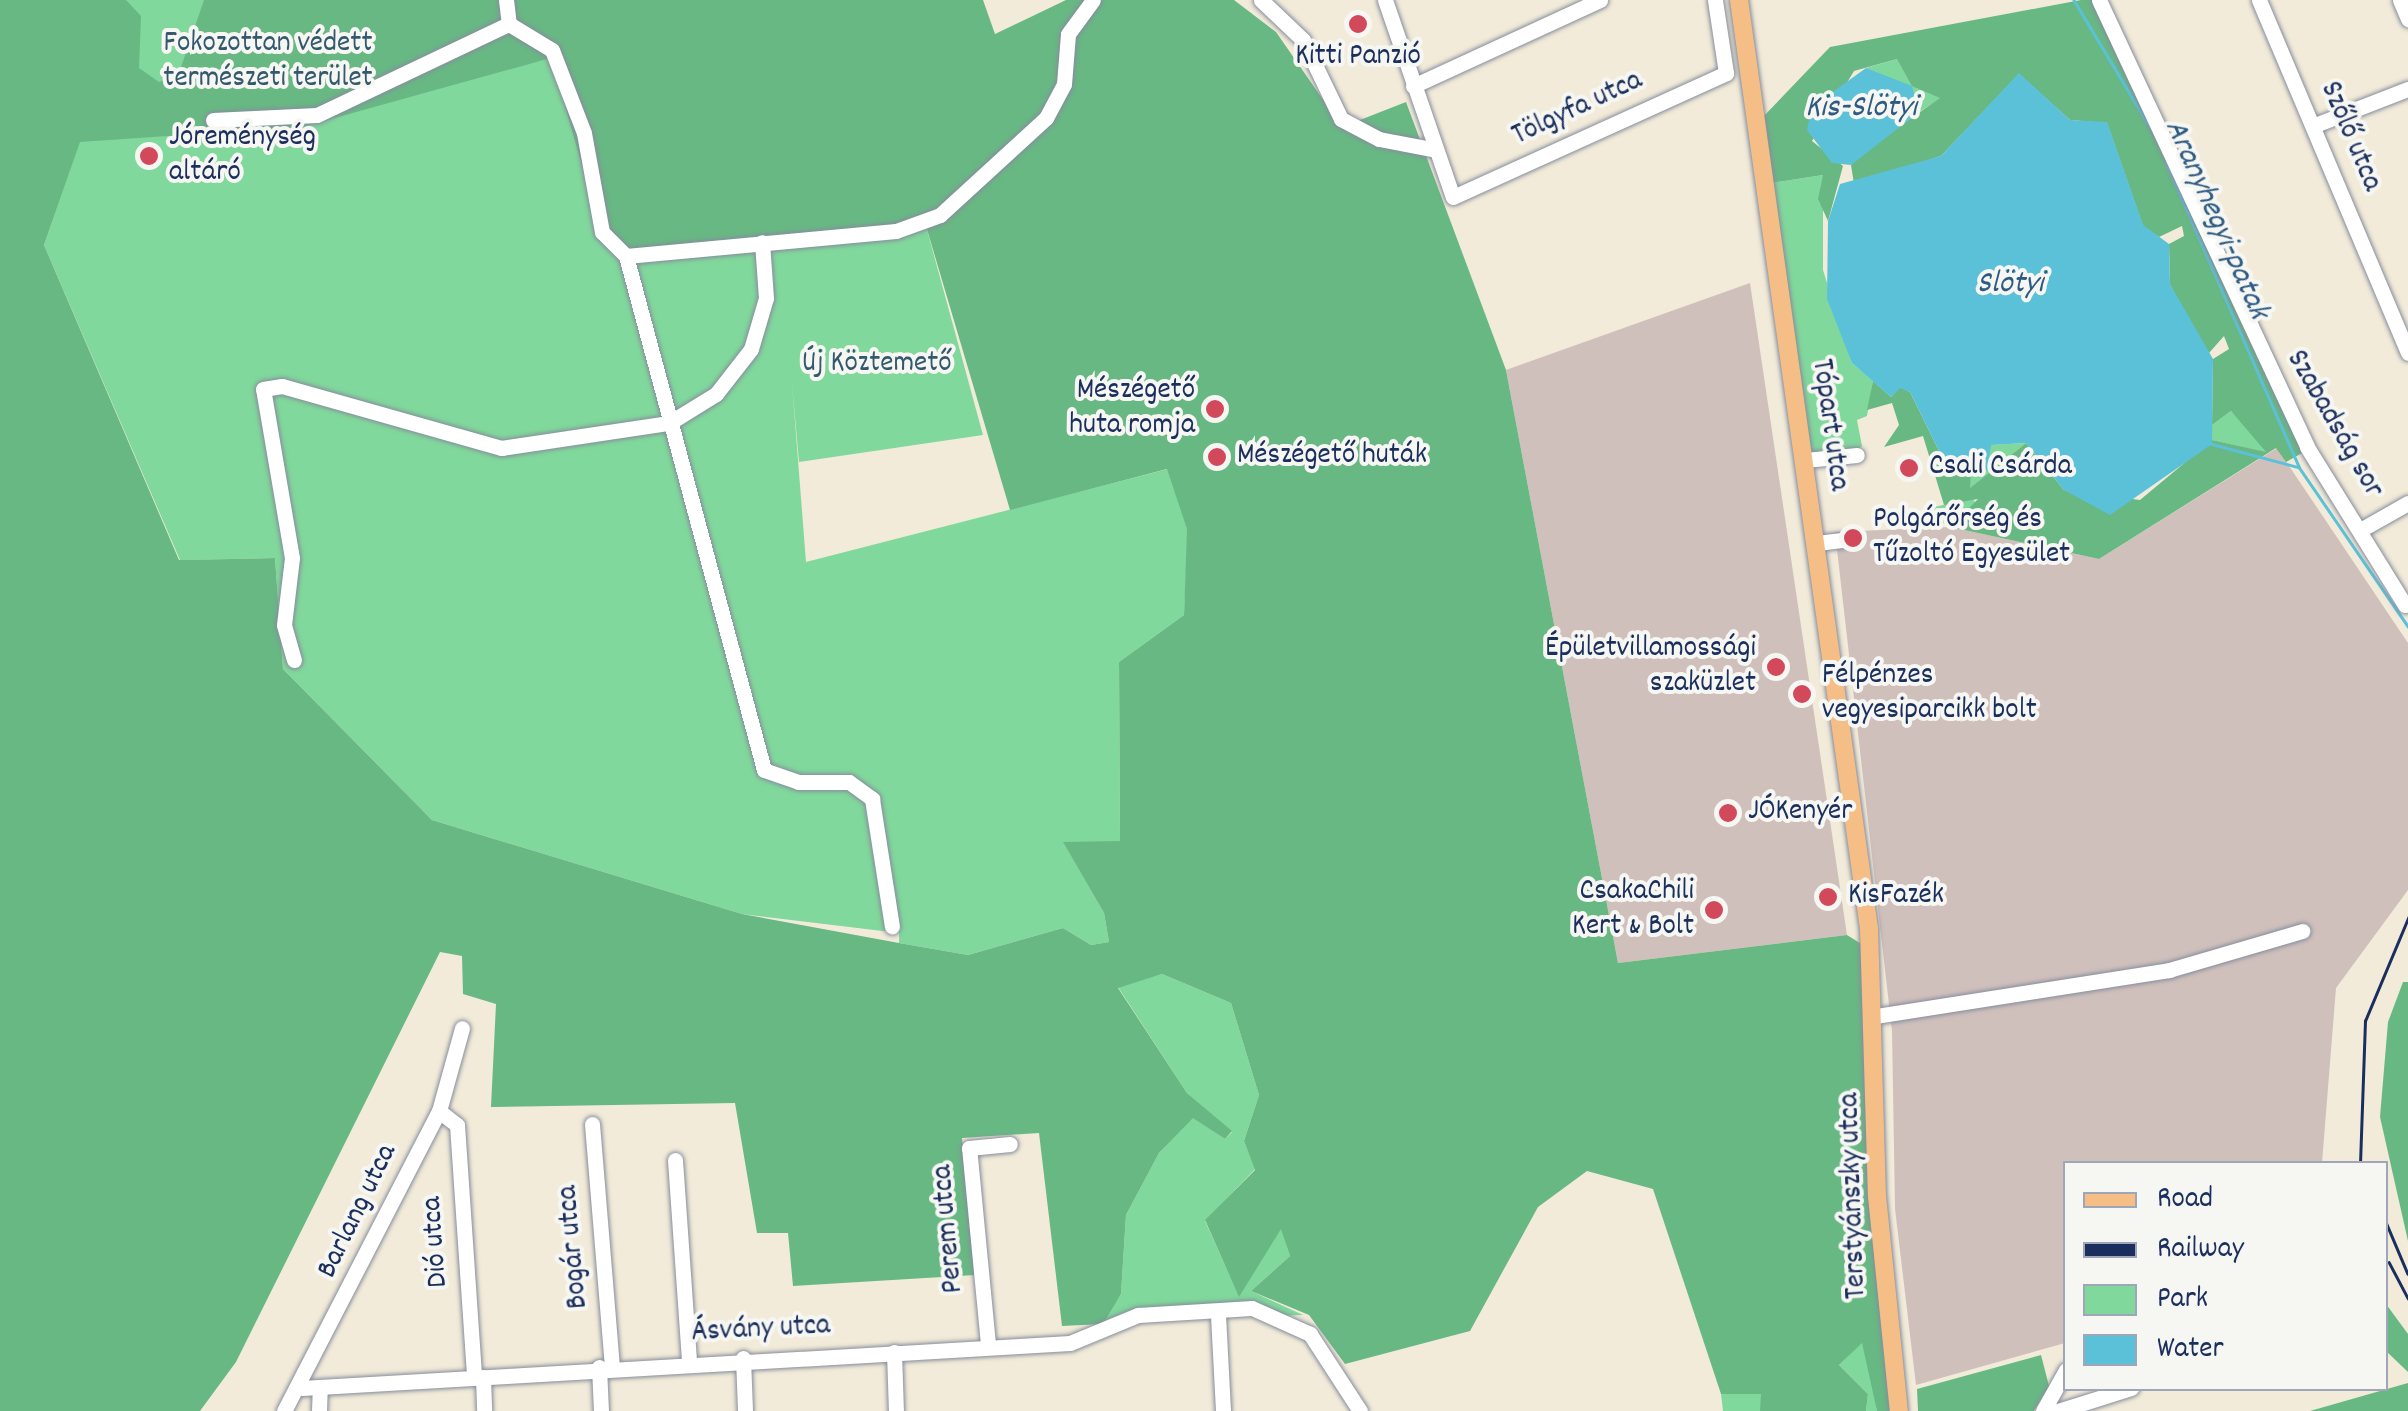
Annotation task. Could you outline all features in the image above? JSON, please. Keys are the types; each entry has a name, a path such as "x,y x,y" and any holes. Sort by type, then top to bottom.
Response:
{"main road":[{"name":"Tópart utca","path":"1739,0 1875,978"},
{"name":"Terstyánszky utca","path":"1875,978 1877,1196 1899,1411"}],"street":[{"path":"506,0 509,24"},
{"path":"1261,0 1303,40 1341,119 1379,139 1432,149 1385,0"},
{"path":"1413,86 1600,0"},
{"name":"Tölgyfa utca","path":"1432,149 1453,197 1726,72 1715,0"},
{"name":"Szabadság sor","path":"2100,0 2308,448 2362,529 2403,603"},
{"name":"Szőlő utca","path":"2259,0 2408,353"},
{"path":"2400,0 2408,20"},
{"path":"626,256 896,231 940,215 1057,102 1074,22 1090,4"},
{"path":"214,120 316,116 509,24"},
{"path":"509,24 552,50 584,133 602,232 626,256 764,770 798,782 849,782 872,799 892,926"},
{"path":"2315,125 2408,89"},
{"path":"294,660 284,624 292,558 263,389 282,386 501,448 669,423 716,394 751,349 767,288 762,242"},
{"path":"1805,460 1857,455"},
{"path":"2362,529 2408,503"},
{"path":"1817,543 1848,538"},
{"path":"1876,1016 2169,970 2302,930"},
{"name":"Barlang utca","path":"284,1411 302,1388 439,1111 462,1028"},
{"name":"Dió utca","path":"439,1111 457,1125 484,1411"},
{"name":"Bogár utca","path":"592,1124 606,1367 601,1411"},
{"name":"Perem utca","path":"988,1344 969,1148 1010,1144"},
{"path":"675,1160 690,1362"},
{"name":"Ásvány utca","path":"302,1388 743,1358 1070,1343 1138,1315 1218,1315 1252,1308 1293,1321 1344,1376 1360,1411"},
{"path":"1218,1315 1223,1411"},
{"path":"894,1352 896,1411"},
{"path":"743,1358 745,1411"},
{"path":"2043,1411 2063,1375"},
{"path":"319,1411 320,1387"},
{"path":"2058,1411 2121,1391"}],"shaded area":[{"path":"1750,283 1847,935 1618,963 1506,370"},
{"path":"2277,448 2408,643 2408,890 2336,988 2322,1161 2063,1161 2063,1344 1916,1385 1895,1209 1892,1031 1835,532 1950,527 2099,559"}],"green space":[{"path":"0,0 487,0 484,15 454,39 281,127 551,58 603,240 637,260 926,226 983,435 799,462 792,383 806,562 1168,469 1188,529 1184,615 1119,662 1120,842 1064,843 1104,913 1109,942 1091,945 1063,928 968,955 899,943 899,933 742,914 432,820 283,669 275,558 180,560 44,245 74,158 2,206 62,299 162,645 194,640 228,688 196,764 70,773 0,751 0,87 150,96 166,102 160,133 265,126 150,90 0,80"},
{"name":"Fokozottan védett természeti terület","path":"0,0 126,0 141,16 139,68 159,82 179,73 204,0 983,0 995,34 1066,0 1234,0 1276,32 1342,127 1406,102 1506,370 1618,963 1847,935 1863,945 1894,1411 1877,1411 1862,1343 1839,1365 1868,1394 1866,1411 1760,1411 1761,1394 1721,1394 1653,1189 1587,1171 1538,1207 1470,1331 1345,1364 1309,1315 1251,1291 1290,1256 1281,1229 1239,1297 1205,1220 1255,1170 1244,1141 1259,1095 1231,1003 1162,974 1118,988 1187,1093 1232,1131 1225,1139 1193,1118 1159,1153 1126,1215 1121,1294 1103,1324 1062,1326 1039,1133 962,1138 975,1275 793,1286 788,1233 757,1233 735,1103 491,1107 496,1004 463,994 462,956 440,952 236,1362 200,1411 0,1411","holes":["551,58 603,240 638,260 926,226 1010,510 1167,469 1187,529 1184,615 1119,662 1120,841 1063,842 1104,913 1109,942 1091,945 1063,928 968,955 899,943 742,914 432,820 283,669 275,558 179,560 44,245 80,142 302,127"]},
{"path":"2094,0 2304,452 2286,462 2276,448 2099,559 1950,527 1978,499 1944,505 1923,436 1884,447 1899,425 1892,403 1867,410 1873,381 1891,397 1900,387 1910,392 1945,463 1971,476 1970,488 2026,443 2064,490 2140,500 2212,440 2266,452 2231,411 2212,425 2213,359 2229,349 2224,336 2209,353 2187,322 2170,284 2169,244 2184,236 2182,226 2159,237 2143,226 2107,123 2070,120 2019,74 1941,156 1854,184 1851,165 1863,152 1940,98 1912,86 1897,59 1854,71 1812,141 1843,166 1828,221 1818,199 1823,175 1771,183 1763,117 1830,47"},
{"path":"1897,59 1941,98 1919,112 1919,97 1866,68"},
{"path":"1823,175 1823,270 1852,363 1873,381 1867,416 1857,420 1862,446 1844,462 1835,445 1811,455 1771,183"},
{"path":"2231,411 2268,453 2212,440 2212,425"},
{"path":"2026,443 1969,489 1971,476 1987,469 1990,445"},
{"path":"1972,498 1979,507 1950,527 1922,510"},
{"path":"1162,974 1231,1003 1259,1095 1244,1141 1255,1169 1205,1221 1239,1296 1281,1227 1290,1256 1251,1291 1303,1315 1103,1322 1121,1294 1126,1215 1159,1153 1193,1117 1225,1139 1232,1132 1187,1093 1118,987"},
{"path":"2403,982 2408,982 2408,1241 2380,1117 2388,1022"},
{"path":"2388,1307 2408,1334 2408,1372 2388,1353"},
{"path":"1862,1342 1877,1411 1866,1411 1868,1394 1839,1365"},
{"path":"2041,1355 2049,1386 2034,1411 1918,1411 1917,1389"},
{"path":"2408,1383 2408,1411 2310,1411 2388,1391"},
{"path":"1721,1394 1761,1394 1766,1399 1760,1411 1723,1411"}],"water":[{"name":"Kis-Slötyi","path":"1866,68 1912,86 1919,112 1851,165 1832,163 1807,130 1812,107"},
{"name":"Slötyi","path":"2019,73 2070,120 2107,122 2143,225 2169,244 2170,284 2213,359 2212,444 2110,515 2064,490 2026,443 1991,445 1987,470 1971,476 1945,463 1910,392 1900,388 1891,397 1852,363 1827,299 1828,221 1840,184 1941,156"}],"waterway":[{"name":"Aranyhegyi-patak","path":"2074,0 2150,127"},
{"name":"Aranyhegyi-patak","path":"2166,162 2299,467 2408,626"},
{"name":"Aranyhegyi-patak","path":"2212,444 2298,467"}],"railway":[{"path":"2360,1161 2365,1021 2408,918"},
{"path":"2388,1227 2408,1274"},
{"path":"2389,1262 2408,1298"}],"place":[{"name":"Kitti Panzió","path":"1358,24"},
{"name":"Jóreménység altáró","path":"149,156"},
{"name":"Mészégető huta romja","path":"1215,409"},
{"name":"Mészégető huták","path":"1217,457"},
{"name":"Csali Csárda","path":"1909,468"},
{"name":"Polgárőrség és Tűzoltó Egyesület","path":"1853,538"},
{"name":"Épületvillamossági szaküzlet","path":"1776,667"},
{"name":"Félpénzes vegyesiparcikk bolt","path":"1802,694"},
{"name":"JÓKenyér","path":"1728,813"},
{"name":"KisFazék","path":"1828,897"},
{"name":"CsakaChili Kert & Bolt","path":"1714,910"}],"park label":[{"name":"Új Köztemető","path":"877,365"}]}
